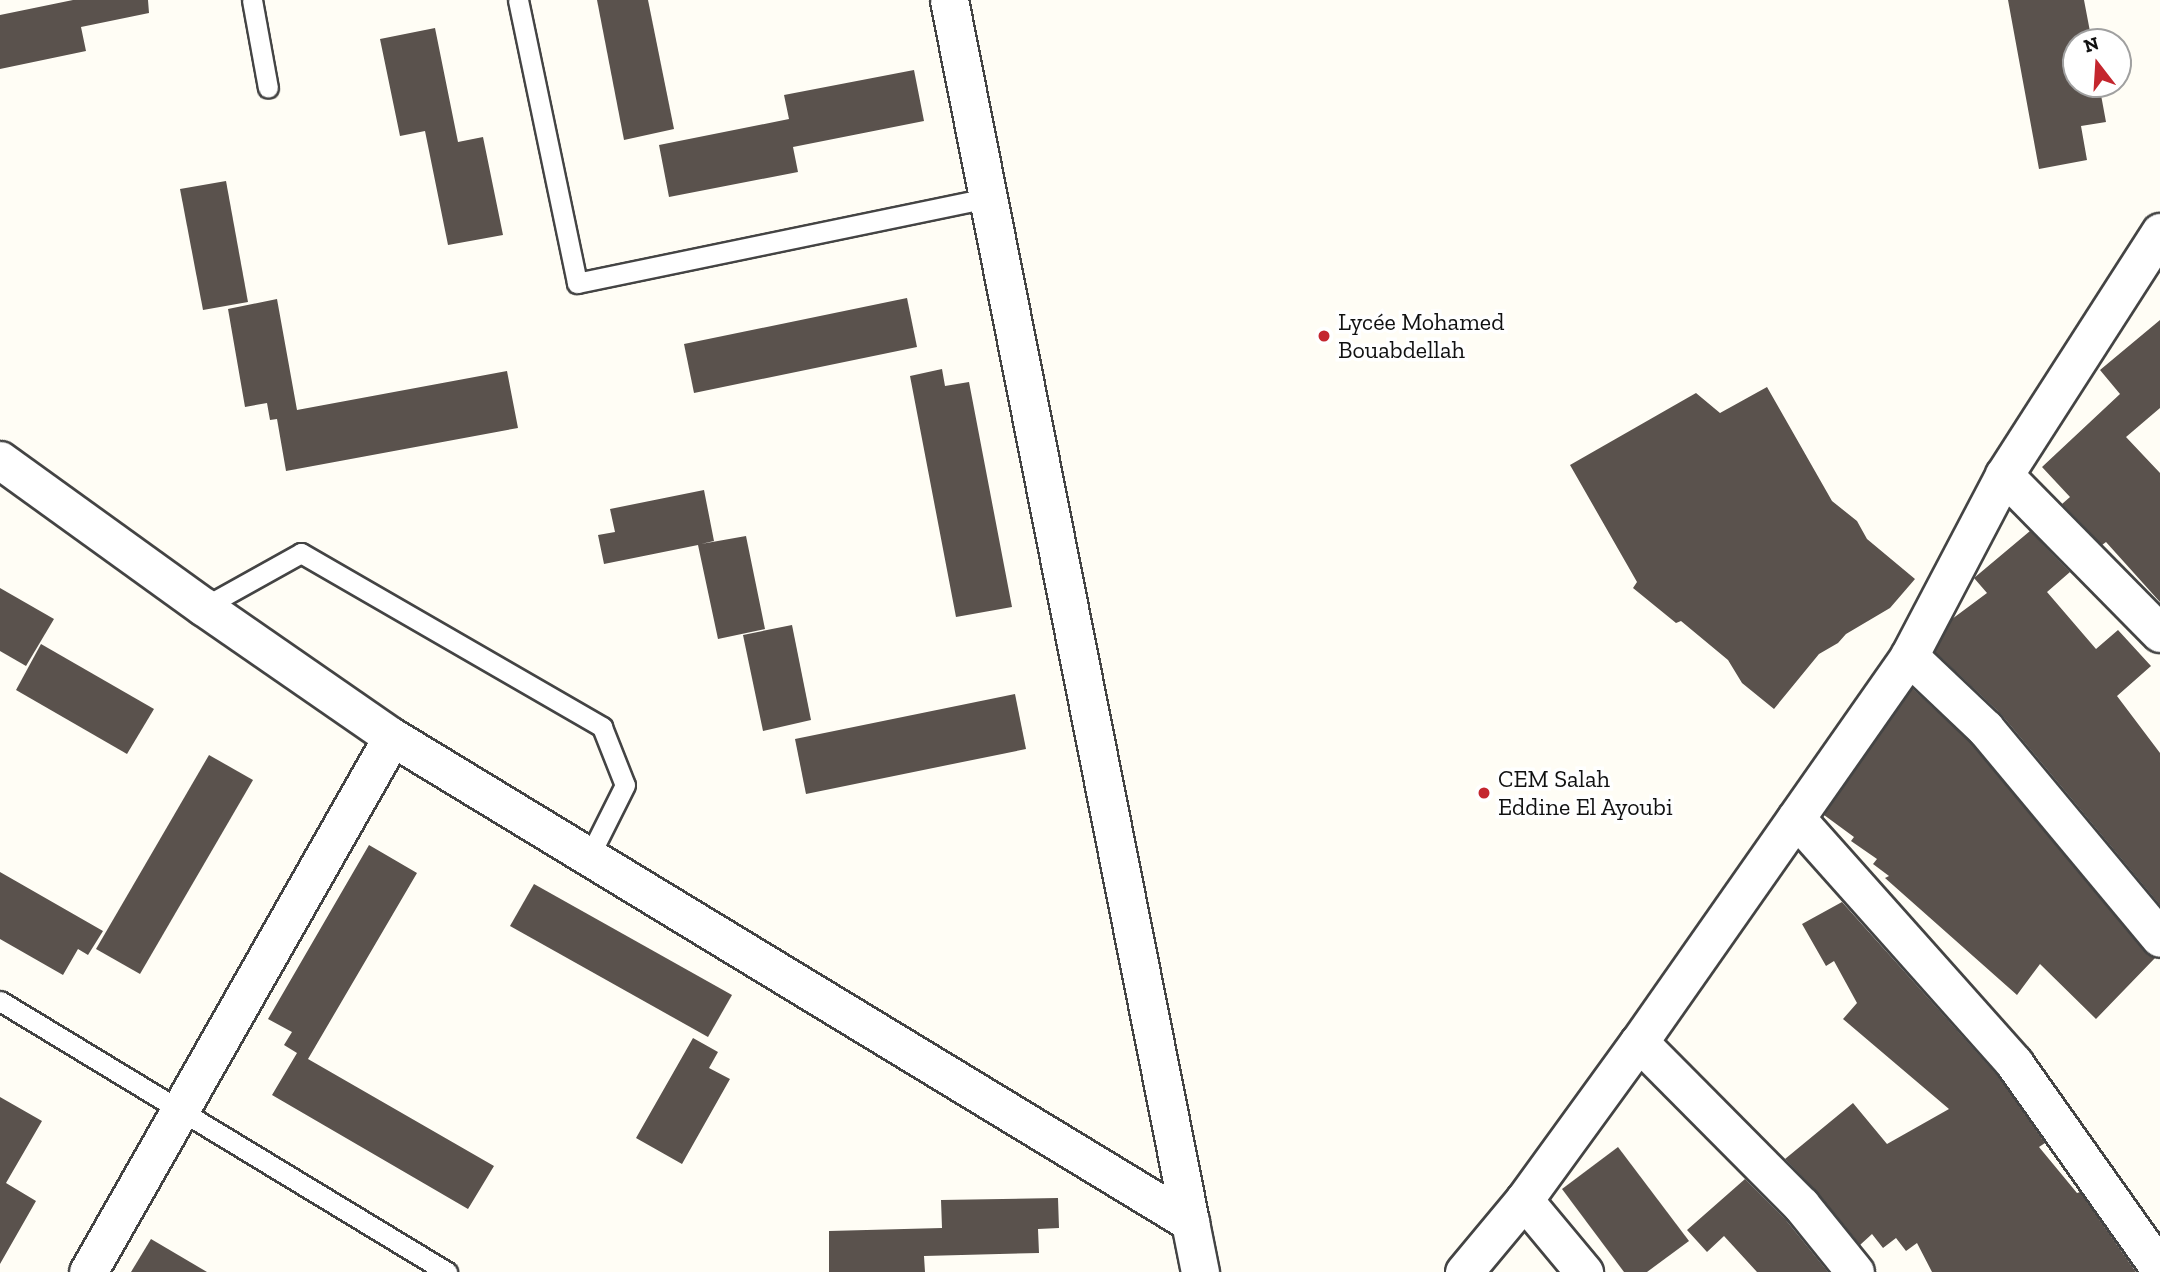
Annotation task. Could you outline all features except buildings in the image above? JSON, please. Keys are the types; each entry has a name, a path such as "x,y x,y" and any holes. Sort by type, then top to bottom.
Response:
{"street":[{"path":"949,0 1200,1272"},
{"path":"1464,1272 1524,1200 1639,1042 1909,656 2004,475 2157,245"},
{"path":"0,460 204,607 392,737 1190,1222"},
{"path":"2004,475 2160,633"},
{"path":"1909,656 1985,728 2160,938"},
{"path":"88,1272 392,737"},
{"path":"1796,818 2014,1063 2160,1269"},
{"path":"1639,1042 1801,1205 1855,1272"},
{"path":"1524,1200 1584,1272"}],"lane":[{"path":"253,0 268,88"},
{"path":"518,0 578,283 988,198"},
{"path":"204,607 301,553 602,727 625,785 589,857"},
{"path":"0,1001 447,1272"}],"place":[{"name":"Lycée Mohamed Bouabdellah","path":"1324,336"},
{"name":"CEM Salah Eddine El Ayoubi","path":"1484,793"}]}
